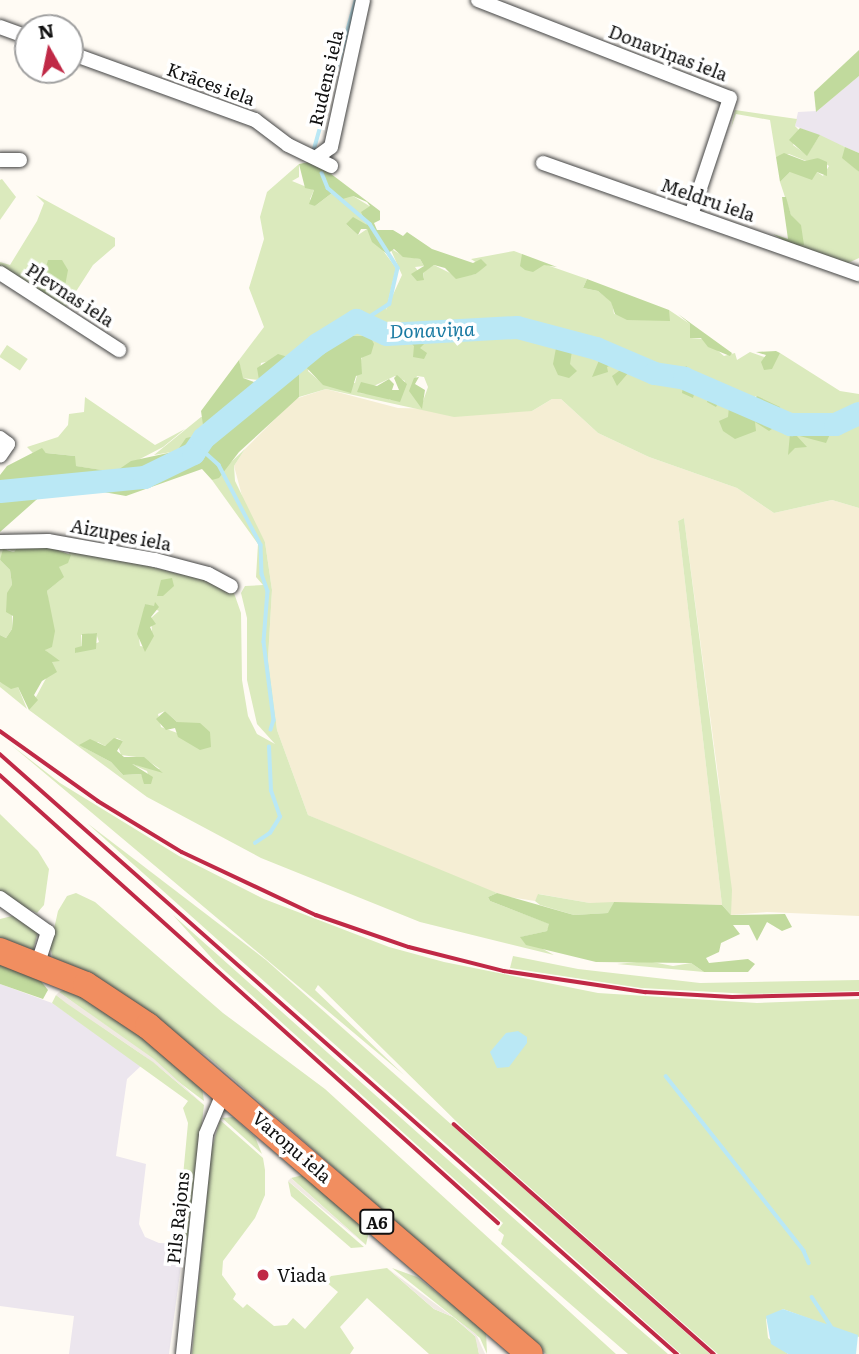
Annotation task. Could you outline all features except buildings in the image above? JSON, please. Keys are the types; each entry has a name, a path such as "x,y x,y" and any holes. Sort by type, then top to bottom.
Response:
{"highway":[{"name":"Varoņu iela","path":"0,951 38,963 118,1004 225,1089 530,1354"}],"street":[{"name":"Rudens iela","path":"317,157 331,146 363,0"},
{"name":"Donaviņas iela","path":"478,0 730,98 691,215"},
{"name":"Krāces iela","path":"84,58 255,120 288,145 331,166"},
{"path":"0,160 20,160"},
{"name":"Meldru iela","path":"543,163 859,274"},
{"name":"Pļevnas iela","path":"0,273 119,349"},
{"path":"0,438 8,444 0,456"},
{"name":"Aizupes iela","path":"0,542 48,541 155,560 208,574 231,586"},
{"path":"0,898 48,932 38,963"},
{"name":"Pils Rajons","path":"183,1354 206,1134 225,1089"}],"shaded area":[{"path":"859,76 859,153 795,126 798,112 817,111"},
{"path":"326,389 398,408 532,411 552,399 561,399 598,433 649,457 737,488 774,513 832,500 859,508 859,916 767,912 731,915 719,783 684,518 678,521 722,905 590,903 539,894 535,901 509,897 466,883 308,815 277,730 268,659 272,590 265,542 245,507 234,466 245,449 295,399"},
{"path":"0,984 52,1003 142,1065 127,1079 116,1156 146,1164 139,1224 145,1237 159,1243 184,1244 169,1354 69,1354 74,1316 0,1306"},
{"path":"59,992 154,1059 204,1105 153,1062 66,1003 56,995"},
{"path":"291,1178 366,1245 288,1181"},
{"path":"387,1268 476,1334 485,1354 479,1354 475,1336 453,1317 434,1309"}],"green space":[{"path":"859,50 859,76 816,112 814,92"},
{"path":"735,110 797,119 795,126 801,132 793,145 807,155 820,135 845,147 846,160 859,172 859,258 848,263 793,246 792,218 780,182 790,172 817,172 823,176 829,166 818,158 811,163 789,154 776,157 770,120 736,114 731,128"},
{"path":"800,128 820,135 807,156 789,140"},
{"path":"845,147 859,153 859,172 842,158"},
{"path":"784,153 805,161 818,158 827,162 827,176 817,172 812,180 790,172 780,182 776,157"},
{"path":"314,161 380,211 380,220 374,223 377,230 393,230 403,236 407,232 432,249 473,263 481,259 487,265 476,274 456,279 445,268 434,265 423,273 424,280 417,281 411,274 424,266 420,259 403,257 394,249 387,254 372,242 367,229 361,229 358,235 346,224 353,217 367,225 361,212 370,206 367,202 353,196 339,200 332,193 315,206 309,204 314,190 305,188 299,164"},
{"path":"299,164 299,177 292,181 314,190 310,199 315,206 332,193 353,196 371,207 367,226 346,224 358,235 367,229 396,268 386,310 402,275 390,248 403,256 420,259 424,266 415,267 424,279 423,272 434,265 458,277 476,274 483,267 471,259 514,251 522,254 529,270 544,264 587,279 583,288 598,291 612,302 614,314 661,320 669,319 669,310 690,324 691,338 704,339 724,356 735,353 737,360 750,352 767,358 780,353 840,391 859,394 859,508 832,500 774,513 737,488 649,457 598,433 561,399 552,399 532,411 454,417 326,389 299,397 296,367 317,347 308,371 324,385 355,383 362,356 351,331 346,330 352,321 290,365 275,360 261,363 259,380 242,378 239,360 264,327 249,288 264,239 260,217 267,192","holes":["395,376 405,381 400,397 390,400 385,395 359,393","417,376 424,377 428,387 423,401 413,387","756,396 778,407 784,417 749,403"]},
{"path":"2,179 16,197 0,220 0,180"},
{"path":"36,195 115,238 115,246 93,265 66,307 0,267 0,262 10,265 37,221 44,203"},
{"path":"782,197 786,197 791,215 801,225 804,245 793,246 773,234 788,239"},
{"path":"522,254 557,267 544,265 533,272 525,270 520,266"},
{"path":"48,260 62,260 68,270 65,286 50,294 39,291"},
{"path":"587,279 669,310 670,321 627,320 615,314 611,302 598,291 583,288"},
{"path":"678,314 732,353 730,356 708,347 701,338 690,338 690,324"},
{"path":"346,330 353,336 370,336 374,344 371,354 361,358 362,374 356,376 351,393 323,385 304,365 317,347"},
{"path":"415,335 430,338 420,348 427,353 424,359 413,357 414,346 408,340"},
{"path":"7,345 28,359 20,371 0,357"},
{"path":"565,345 572,351 570,364 577,371 569,378 558,375 553,364 556,348"},
{"path":"605,346 611,347 617,362 607,367 608,372 592,377"},
{"path":"756,352 780,353 772,369 764,370 761,362 766,355"},
{"path":"278,354 288,357 299,372 299,397 239,452 219,478 212,480 202,469 126,496 81,488 44,493 0,532 0,475 7,466 42,448 46,453 75,456 76,466 115,472 131,461 177,451 186,438 223,430 225,417 219,416 210,427 203,425 201,411 239,360 243,378 254,382 259,380 257,368"},
{"path":"620,363 627,363 629,372 617,386 612,376 623,368"},
{"path":"686,366 698,378 708,380 697,384 693,398 682,393 683,386 693,380 683,374"},
{"path":"397,375 407,384 400,402 357,392 361,382 377,386 389,379 394,384 392,390 399,390 394,378"},
{"path":"419,377 415,384 425,390 422,409 409,391 414,378"},
{"path":"718,385 737,394 739,411 757,396 780,407 782,422 769,431 755,422 756,431 735,439 723,431 719,421 728,417 729,407 720,399 716,407 707,402 710,390"},
{"path":"85,397 155,445 185,429 163,447 115,472 75,466 75,456 46,453 42,449 33,453 27,447 58,437 68,425 69,414 84,412"},
{"path":"823,416 835,423 826,443 796,435 807,447 795,448 788,455 791,423"},
{"path":"201,417 225,417 223,430 192,436 177,451 154,455"},
{"path":"245,449 234,466 235,481 265,542 272,590 268,659 277,730 308,815 497,893 488,897 490,901 550,924 547,931 521,937 554,955 420,922 261,858 147,797 29,710 51,669 53,657 45,650 53,634 47,591 60,580 59,567 70,552 85,550 179,574 198,574 234,593 241,613 242,680 248,716 257,734 275,744 257,724 247,680 247,618 241,593 245,586 263,585 256,577 258,544 212,480","holes":["145,604 159,611 151,618 152,632 145,647 140,646","96,633 99,642 75,653 82,646 81,635","165,711 177,722 203,730 210,745 161,727 158,714","117,738 123,741 118,746 121,755 144,758 160,769 131,764 147,771 151,784 145,783 141,774 123,775 111,762 85,748 98,742 105,746"]},
{"path":"684,518 732,890 731,915 722,905 678,521"},
{"path":"41,544 71,555 68,563 59,567 64,577 47,591 55,631 52,647 45,650 60,661 52,662 57,672 42,681 34,695 38,700 29,710 18,687 11,689 0,682 0,635 6,638 12,629 13,616 6,612 7,593 12,585 10,570 0,560 3,549 14,552 19,545"},
{"path":"0,545 19,545 14,552 7,549 0,560"},
{"path":"0,560 10,570 12,585 12,629 6,638 0,635"},
{"path":"172,578 174,586 163,596 157,596 161,580"},
{"path":"155,602 159,607 151,617 156,624 150,627 154,636 145,652 137,634 145,604 154,606"},
{"path":"97,633 96,649 75,653 75,648 82,646 82,634"},
{"path":"0,682 18,687 27,709 0,687"},
{"path":"165,711 177,722 200,723 210,732 211,747 200,750 178,737 175,728 166,730 156,719"},
{"path":"114,738 123,741 117,751 124,757 144,757 163,773 132,764 153,777 151,784 144,784 141,774 123,775 111,762 79,745 90,739 105,746"},
{"path":"10,744 60,783 179,856 264,899 389,947 444,962 598,993 757,1003 859,999 859,1337 783,1309 766,1319 768,1338 788,1354 718,1354 464,1129 318,985 315,990 404,1075"},
{"path":"0,814 38,851 49,869 44,905 37,913 0,896"},
{"path":"87,823 266,960 710,1354 681,1354"},
{"path":"76,893 95,902 223,1013 325,1089 616,1354 546,1354 207,1056 53,958 50,947 58,911 67,896"},
{"path":"497,893 574,915 608,913 614,902 722,905 731,915 785,914 792,927 782,931 767,922 757,941 749,925 733,925 740,934 721,943 719,952 706,958 709,963 748,959 755,964 748,972 704,972 691,963 596,962 526,945 520,937 547,931 549,924 490,901 488,897"},
{"path":"538,894 590,903 614,902 609,913 574,915 540,905 535,901"},
{"path":"16,915 38,931 33,951 0,942 0,919"},
{"path":"173,915 668,1354 628,1354 501,1244 504,1235 498,1230 503,1223 216,963"},
{"path":"513,956 578,969 700,983 859,980 859,991 750,994 641,988 510,968"},
{"path":"647,961 673,966 691,963 704,972 617,964"},
{"path":"0,964 40,980 48,990 43,999 0,984"},
{"path":"66,989 109,1008 202,1087 204,1101 59,992"},
{"path":"56,995 153,1062 204,1105 189,1237 182,1246 178,1229 188,1123 183,1108 188,1101 52,1003"},
{"path":"233,1117 255,1137 262,1154 222,1118"},
{"path":"220,1120 263,1158 265,1170 265,1195 255,1218 223,1261 222,1275 236,1294 233,1299 243,1308 247,1304 274,1326 287,1325 293,1318 305,1329 338,1292 326,1282 331,1276 387,1268 434,1309 453,1317 476,1337 479,1354 429,1354 367,1298 340,1327 354,1348 350,1354 192,1354 211,1151"},
{"path":"303,1175 369,1231 366,1245 291,1178"},
{"path":"288,1181 364,1247 351,1248 291,1196"},
{"path":"392,1268 417,1277 486,1331 487,1354 480,1338"}],"water":[{"path":"518,1031 527,1037 527,1043 509,1067 497,1068 490,1052 506,1033"},
{"path":"783,1309 858,1335 856,1354 788,1354 771,1344 766,1316"}],"waterway":[{"path":"314,149 356,0"},
{"path":"322,173 328,188 370,224 398,268 390,304 364,321"},
{"name":"Donaviņa","path":"0,491 144,477 193,453 203,438 317,344 356,320 386,334 517,327 596,348 654,373 684,378 790,424 835,424 859,413"},
{"path":"198,446 219,465 261,545 262,574 268,591 264,642 274,720 271,730"},
{"path":"255,843 270,833 280,817 271,791 269,747"},
{"path":"666,1076 804,1251 809,1263"},
{"path":"812,1297 831,1326"}],"railway":[{"path":"0,731 98,801 182,852 316,915 409,947 504,971 645,992 732,997 859,994"},
{"path":"0,754 677,1354"},
{"path":"0,775 498,1223"},
{"path":"454,1124 714,1354"}],"place":[{"name":"Viada","path":"263,1275"}]}
